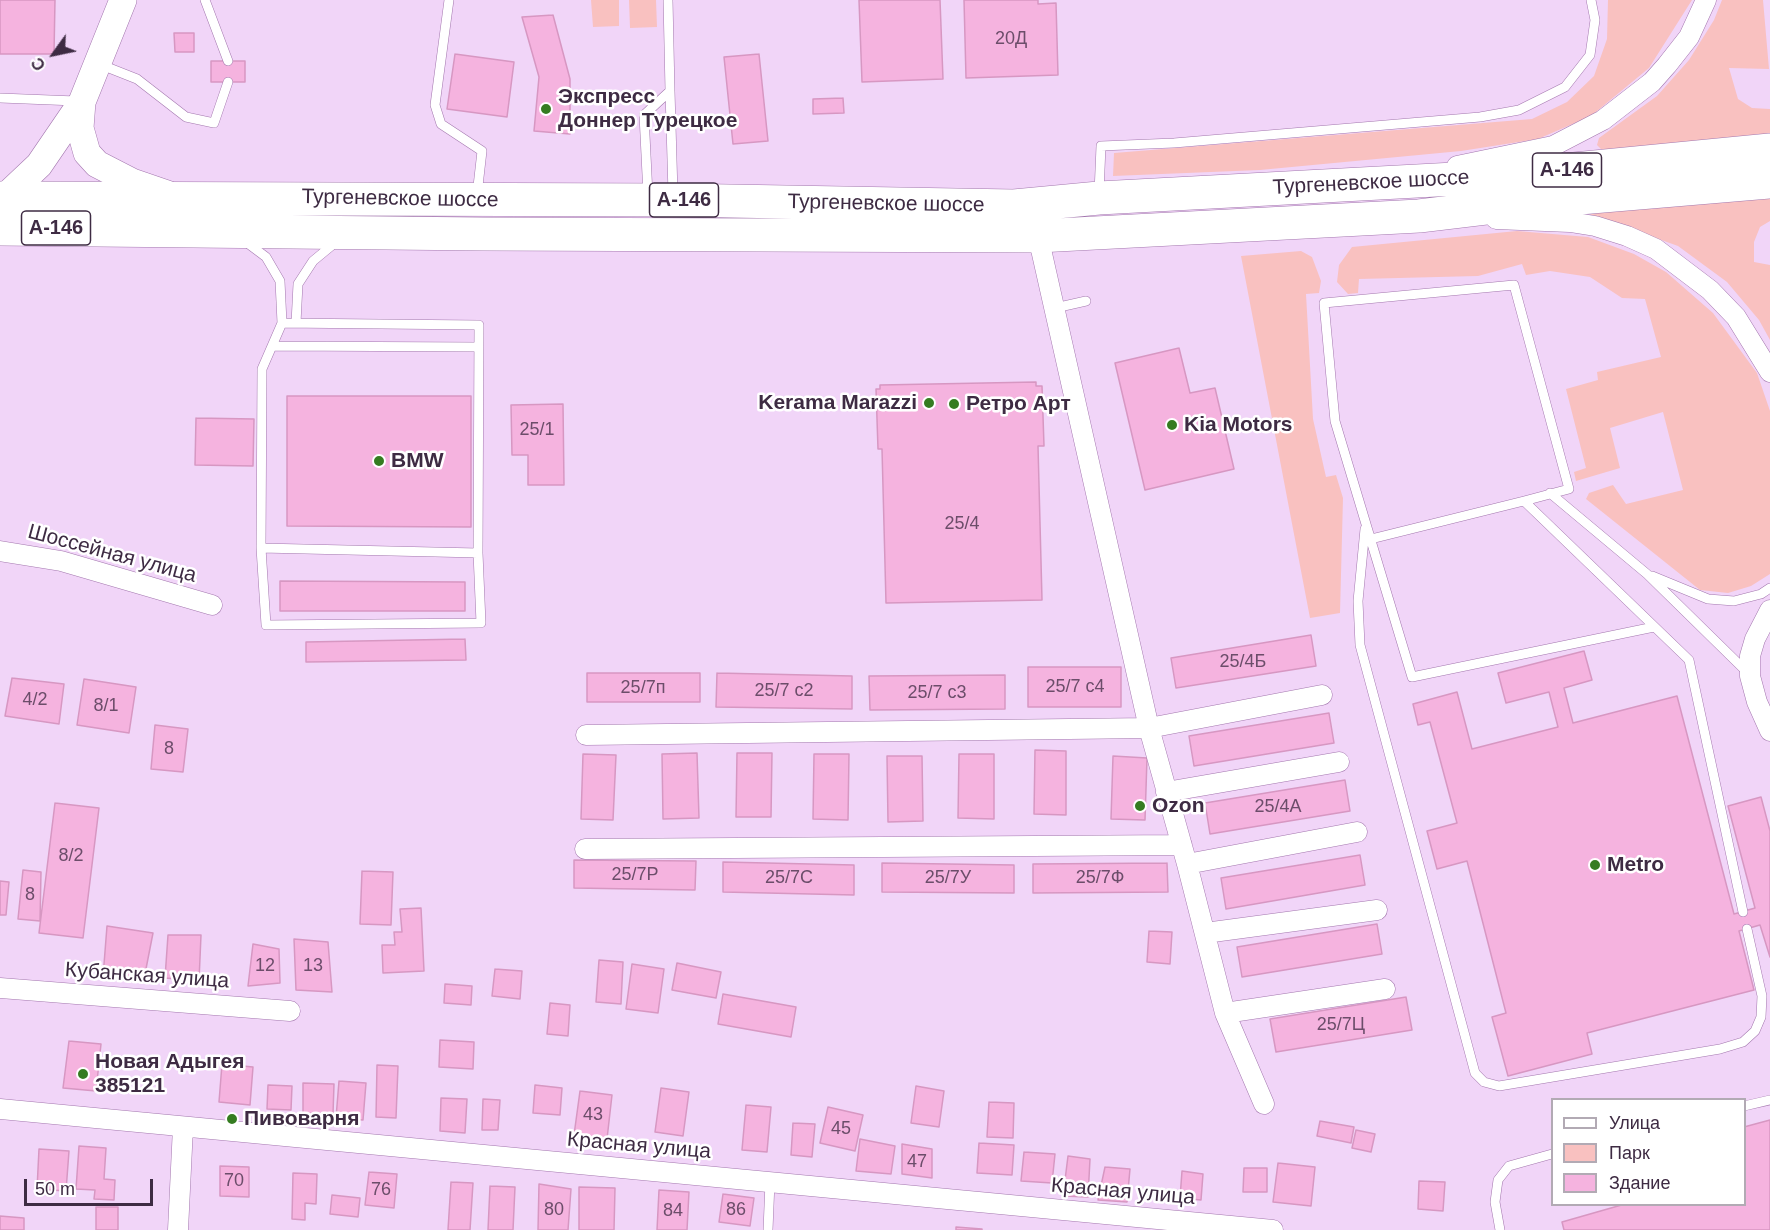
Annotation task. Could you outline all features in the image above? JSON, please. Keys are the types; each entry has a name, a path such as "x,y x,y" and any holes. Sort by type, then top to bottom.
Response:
{"highway":[{"name":"Тургеневское шоссе","path":"1,208 178,198 661,200 1014,206 1099,198 1492,177 1770,150"},
{"name":"Тургеневское шоссе","path":"1,208 229,231 1038,236 1419,216 1544,201 1770,182"}],"street":[{"path":"1,208 39,165 82,102 123,0"},
{"path":"1364,183 1528,153 1574,137 1603,120 1652,82 1689,37 1706,0"},
{"path":"82,102 80,128 87,153 98,164 132,182 178,198"},
{"path":"1419,216 1570,222 1627,236 1656,249 1710,290 1736,317 1770,372"},
{"path":"1038,236 1149,728 1225,1013 1264,1104"},
{"name":"Шоссейная улица","path":"0,551 61,561 212,605"},
{"path":"1770,610 1755,639 1750,656 1750,676 1757,702 1770,731"},
{"path":"586,735 1149,728 1322,694"},
{"path":"1167,792 1339,762"},
{"path":"585,849 1184,855 1357,832"},
{"path":"1205,933 1377,910"},
{"name":"Кубанская улица","path":"0,988 290,1011"},
{"path":"1225,1013 1385,989"},
{"name":"Красная улица","path":"0,1109 1273,1230"},
{"path":"178,1230 183,1126"}],"lane":[{"path":"205,0 228,61"},
{"path":"449,0 435,105 441,124 482,151 476,200"},
{"path":"661,200 670,91 668,0"},
{"path":"1099,198 1101,146 1174,143 1468,118 1519,110 1565,87 1590,55 1595,20 1591,0"},
{"path":"97,64 137,79 186,117 214,123 228,82"},
{"path":"661,200 644,115 670,91"},
{"path":"0,98 82,102"},
{"path":"229,231 266,257 280,281 282,323 274,346 262,369 261,548 266,624 481,623 478,554 479,325 282,323"},
{"path":"296,323 298,284 313,261 341,238 364,232"},
{"path":"1371,539 1569,489 1514,285 1324,303 1335,421 1412,677 1654,627"},
{"path":"1055,308 1086,301"},
{"path":"274,346 478,347"},
{"path":"1550,493 1647,574 1750,676"},
{"path":"1524,501 1689,660 1743,912"},
{"path":"1366,524 1358,601 1360,645 1475,1073 1484,1082 1499,1086 1720,1049 1743,1042 1755,1031 1761,1017 1762,996 1747,929"},
{"path":"261,548 478,554"},
{"path":"1647,574 1708,599 1734,601 1761,594 1770,588"},
{"path":"1746,1106 1770,1100"},
{"path":"1500,1230 1495,1202 1498,1180 1509,1166 1551,1154"},
{"path":"768,1230 770,1182"}],"green space":[{"path":"591,0 619,0 619,26 593,27"},
{"path":"629,0 656,0 657,27 630,28"},
{"path":"1608,0 1692,0 1649,68 1591,116 1538,139 1461,151 1260,170 1113,176 1114,153 1532,119 1567,102 1594,76 1607,39"},
{"path":"1722,0 1763,0 1769,69 1729,68 1738,99 1752,108 1770,109 1770,134 1602,150 1597,145 1599,138 1657,96 1689,60 1714,20"},
{"path":"1770,196 1770,221 1760,227 1754,242 1754,262 1770,265 1770,340 1759,320 1727,282 1678,246 1578,210"},
{"path":"1517,231 1588,237 1634,254 1666,272 1713,313 1757,373 1770,411 1770,574 1751,586 1728,593 1700,590 1586,499 1589,493 1613,485 1626,504 1683,490 1663,412 1610,428 1620,468 1576,481 1574,472 1586,468 1566,389 1598,380 1597,372 1661,357 1645,299 1622,298 1590,277 1550,271 1526,275 1522,264 1478,276 1359,279 1358,293 1348,294 1337,282 1339,265 1352,247"},
{"path":"1301,251 1312,257 1321,281 1319,293 1306,294 1313,419 1326,477 1336,475 1343,498 1340,613 1310,618 1241,256"}],"building":[{"path":"0,0 55,0 54,54 0,54"},
{"path":"859,0 940,0 943,79 862,82"},
{"path":"964,0 1038,0 1038,4 1056,3 1058,75 966,78"},
{"path":"553,15 570,79 570,134 534,131 539,77 522,17"},
{"path":"174,33 194,33 194,52 175,52"},
{"path":"455,54 514,62 507,117 447,109"},
{"path":"759,54 768,141 733,144 724,57"},
{"path":"211,61 245,61 245,82 211,82"},
{"path":"843,98 844,113 813,114 813,99"},
{"path":"1179,348 1190,393 1215,388 1234,469 1145,490 1115,363"},
{"path":"1036,382 1036,386 1042,386 1044,446 1038,446 1042,600 886,603 882,449 878,449 876,389 880,389 880,385"},
{"name":"BMW","path":"287,396 471,396 471,527 287,526"},
{"path":"563,404 564,485 528,485 528,455 512,455 511,405"},
{"path":"196,418 254,419 253,466 195,465"},
{"path":"280,581 465,582 465,611 280,611"},
{"path":"1311,635 1316,666 1176,688 1171,658"},
{"path":"465,639 466,660 306,662 306,642"},
{"name":"Metro","path":"1584,651 1592,680 1564,688 1573,723 1677,696 1734,914 1755,908 1728,806 1761,797 1770,831 1770,957 1760,925 1739,931 1754,990 1587,1033 1592,1054 1508,1076 1492,1017 1506,1013 1467,861 1437,869 1427,831 1457,823 1430,722 1418,725 1413,704 1457,692 1472,749 1558,727 1549,692 1506,703 1498,673"},
{"path":"1028,667 1121,667 1121,707 1028,707"},
{"path":"587,673 700,673 700,702 587,702"},
{"path":"717,673 852,676 852,709 716,707"},
{"path":"1005,675 1005,709 870,710 869,676"},
{"path":"12,678 64,684 59,724 5,716"},
{"path":"84,679 136,687 129,733 77,725"},
{"path":"1329,713 1334,743 1194,766 1189,736"},
{"path":"155,725 188,729 183,772 151,769"},
{"path":"1035,750 1066,751 1066,815 1034,814"},
{"path":"697,753 699,818 663,819 662,754"},
{"path":"737,753 772,753 771,817 736,817"},
{"path":"583,754 616,755 613,820 581,819"},
{"path":"814,754 849,754 848,820 813,819"},
{"path":"959,754 994,754 994,819 958,818"},
{"path":"887,756 922,756 923,821 888,822"},
{"path":"1113,756 1147,758 1145,820 1111,819"},
{"path":"1345,780 1350,811 1210,834 1205,803"},
{"path":"55,803 99,808 83,938 39,933"},
{"path":"1360,855 1365,885 1226,909 1221,878"},
{"path":"574,860 696,861 695,890 574,888"},
{"path":"723,862 854,865 854,895 723,892"},
{"path":"882,863 1014,865 1014,893 882,892"},
{"path":"1167,863 1168,892 1033,893 1033,864"},
{"path":"23,870 41,872 40,921 18,919"},
{"path":"362,871 393,872 391,925 360,924"},
{"path":"0,881 9,882 6,915 0,915"},
{"path":"421,908 424,971 383,973 382,945 395,945 394,932 402,932 400,909"},
{"path":"1377,924 1382,954 1242,977 1237,947"},
{"path":"107,926 153,933 144,979 103,977"},
{"path":"1149,931 1172,932 1170,964 1147,962"},
{"path":"168,935 201,935 199,981 165,978"},
{"path":"294,939 328,942 332,992 296,990"},
{"path":"253,944 279,949 280,983 248,986"},
{"path":"599,960 623,962 621,1004 596,1002"},
{"path":"677,963 721,972 716,998 672,990"},
{"path":"632,964 664,969 658,1013 626,1009"},
{"path":"495,969 522,971 520,999 492,996"},
{"path":"445,984 472,986 471,1005 444,1003"},
{"path":"723,994 796,1007 791,1037 718,1024"},
{"path":"1406,997 1412,1030 1276,1052 1270,1019"},
{"path":"550,1003 570,1005 568,1036 547,1034"},
{"path":"440,1040 474,1042 473,1069 439,1067"},
{"path":"69,1041 101,1044 96,1091 63,1088"},
{"path":"222,1064 253,1067 250,1105 219,1102"},
{"path":"377,1065 398,1066 396,1118 376,1117"},
{"path":"339,1081 366,1083 363,1120 336,1118"},
{"path":"303,1083 334,1084 333,1114 303,1113"},
{"path":"268,1085 292,1086 291,1110 267,1109"},
{"path":"535,1085 562,1088 560,1115 533,1113"},
{"path":"916,1086 944,1091 939,1127 911,1123"},
{"path":"661,1088 689,1092 683,1136 655,1132"},
{"path":"580,1091 612,1095 607,1139 574,1135"},
{"path":"441,1098 467,1099 465,1133 440,1131"},
{"path":"483,1099 500,1100 498,1130 482,1130"},
{"path":"989,1102 1014,1103 1013,1138 987,1137"},
{"path":"746,1105 771,1107 767,1152 742,1150"},
{"path":"828,1107 863,1115 855,1151 820,1143"},
{"path":"1770,1120 1770,1230 1564,1230 1562,1222 1618,1206 1746,1206 1746,1126"},
{"path":"1320,1121 1354,1127 1351,1143 1317,1136"},
{"path":"793,1123 815,1124 812,1157 791,1155"},
{"path":"1356,1130 1375,1134 1371,1152 1352,1148"},
{"path":"860,1139 895,1146 891,1174 856,1171"},
{"path":"979,1143 1014,1145 1012,1175 977,1173"},
{"path":"902,1144 932,1149 932,1178 902,1174"},
{"path":"79,1146 106,1148 104,1179 115,1180 114,1200 94,1199 95,1190 76,1189"},
{"path":"39,1149 69,1151 66,1191 37,1189"},
{"path":"1024,1152 1055,1154 1052,1183 1021,1181"},
{"path":"1068,1156 1090,1159 1088,1197 1063,1196"},
{"path":"1278,1163 1315,1167 1311,1206 1273,1202"},
{"path":"220,1166 249,1167 249,1197 220,1196"},
{"path":"1105,1167 1130,1169 1127,1202 1098,1200"},
{"path":"1244,1168 1267,1168 1267,1192 1243,1192"},
{"path":"1182,1171 1203,1174 1201,1200 1180,1198"},
{"path":"369,1172 397,1174 394,1208 365,1205"},
{"path":"293,1173 317,1174 316,1204 305,1203 305,1220 292,1219"},
{"path":"1419,1181 1445,1182 1443,1211 1418,1209"},
{"path":"451,1182 473,1183 470,1230 448,1230"},
{"path":"539,1184 571,1189 568,1230 538,1230"},
{"path":"490,1186 515,1187 513,1230 488,1230"},
{"path":"579,1187 615,1188 614,1230 579,1230"},
{"path":"659,1190 689,1192 687,1230 657,1230"},
{"path":"723,1194 754,1198 750,1226 719,1222"},
{"path":"332,1195 360,1198 358,1217 330,1214"},
{"path":"96,1207 118,1207 118,1230 96,1230"},
{"path":"0,1216 24,1218 24,1230 0,1230"},
{"path":"956,1227 982,1229 982,1230 956,1230"}],"place":[{"name":"Экспресс Доннер Турецкое","path":"546,109"},
{"name":"Kerama Marazzi","path":"929,403"},
{"name":"Ретро Арт","path":"954,404"},
{"name":"Kia Motors","path":"1172,425"},
{"name":"BMW","path":"379,461"},
{"name":"Ozon","path":"1140,806"},
{"name":"Metro","path":"1595,865"},
{"name":"Новая Адыгея 385121","path":"83,1074"},
{"name":"Пивоварня","path":"232,1119"}]}
